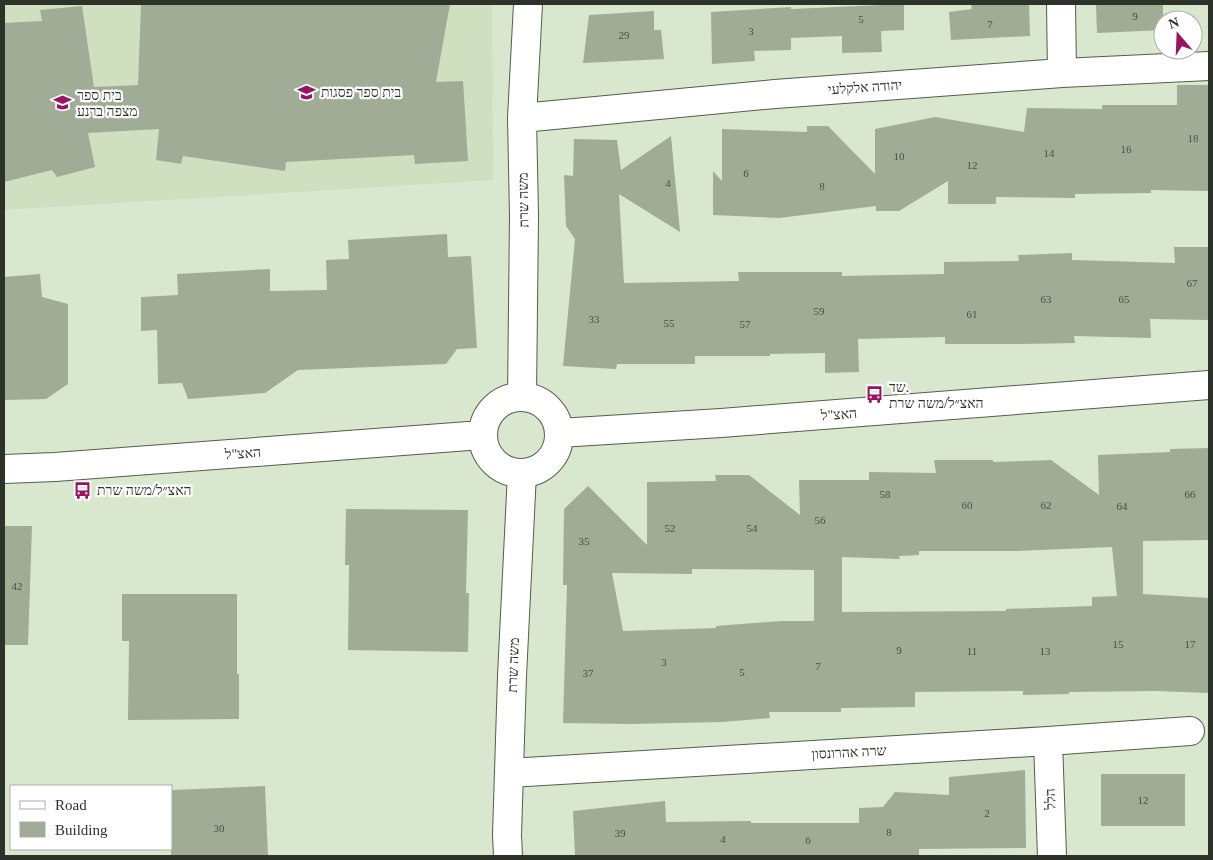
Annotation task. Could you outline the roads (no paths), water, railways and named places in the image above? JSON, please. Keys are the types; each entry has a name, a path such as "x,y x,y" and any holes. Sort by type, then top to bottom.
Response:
{"street":[{"name":"משה שרת","path":"522,397 524,216 522,118 528,4"},
{"path":"1061,4 1062,73"},
{"name":"יהודה אלקלעי","path":"522,118 775,94 1062,73 1209,66"},
{"name":"האצ\"ל","path":"559,433 721,423 1209,386"},
{"path":"522,397 533,399 543,404 556,421 559,433 555,452 549,461 532,472 522,473 502,469 494,462 488,455 482,435 488,416 494,408 512,398 522,397"},
{"name":"האצ\"ל","path":"4,469 55,467 482,435"},
{"name":"משה שרת","path":"508,856 512,666 522,473"},
{"name":"שרה אהרונסון","path":"509,773 1190,731"},
{"name":"הלל","path":"1048,741 1052,856"}],"place":[{"name":"בית ספר פסגות","path":"307,92"},
{"name":"בית ספר מצפה ברנע","path":"63,103"},
{"name":"שד. האצ״ל/משה שרת","path":"875,395"},
{"name":"האצ״ל/משה שרת","path":"83,490"}]}
